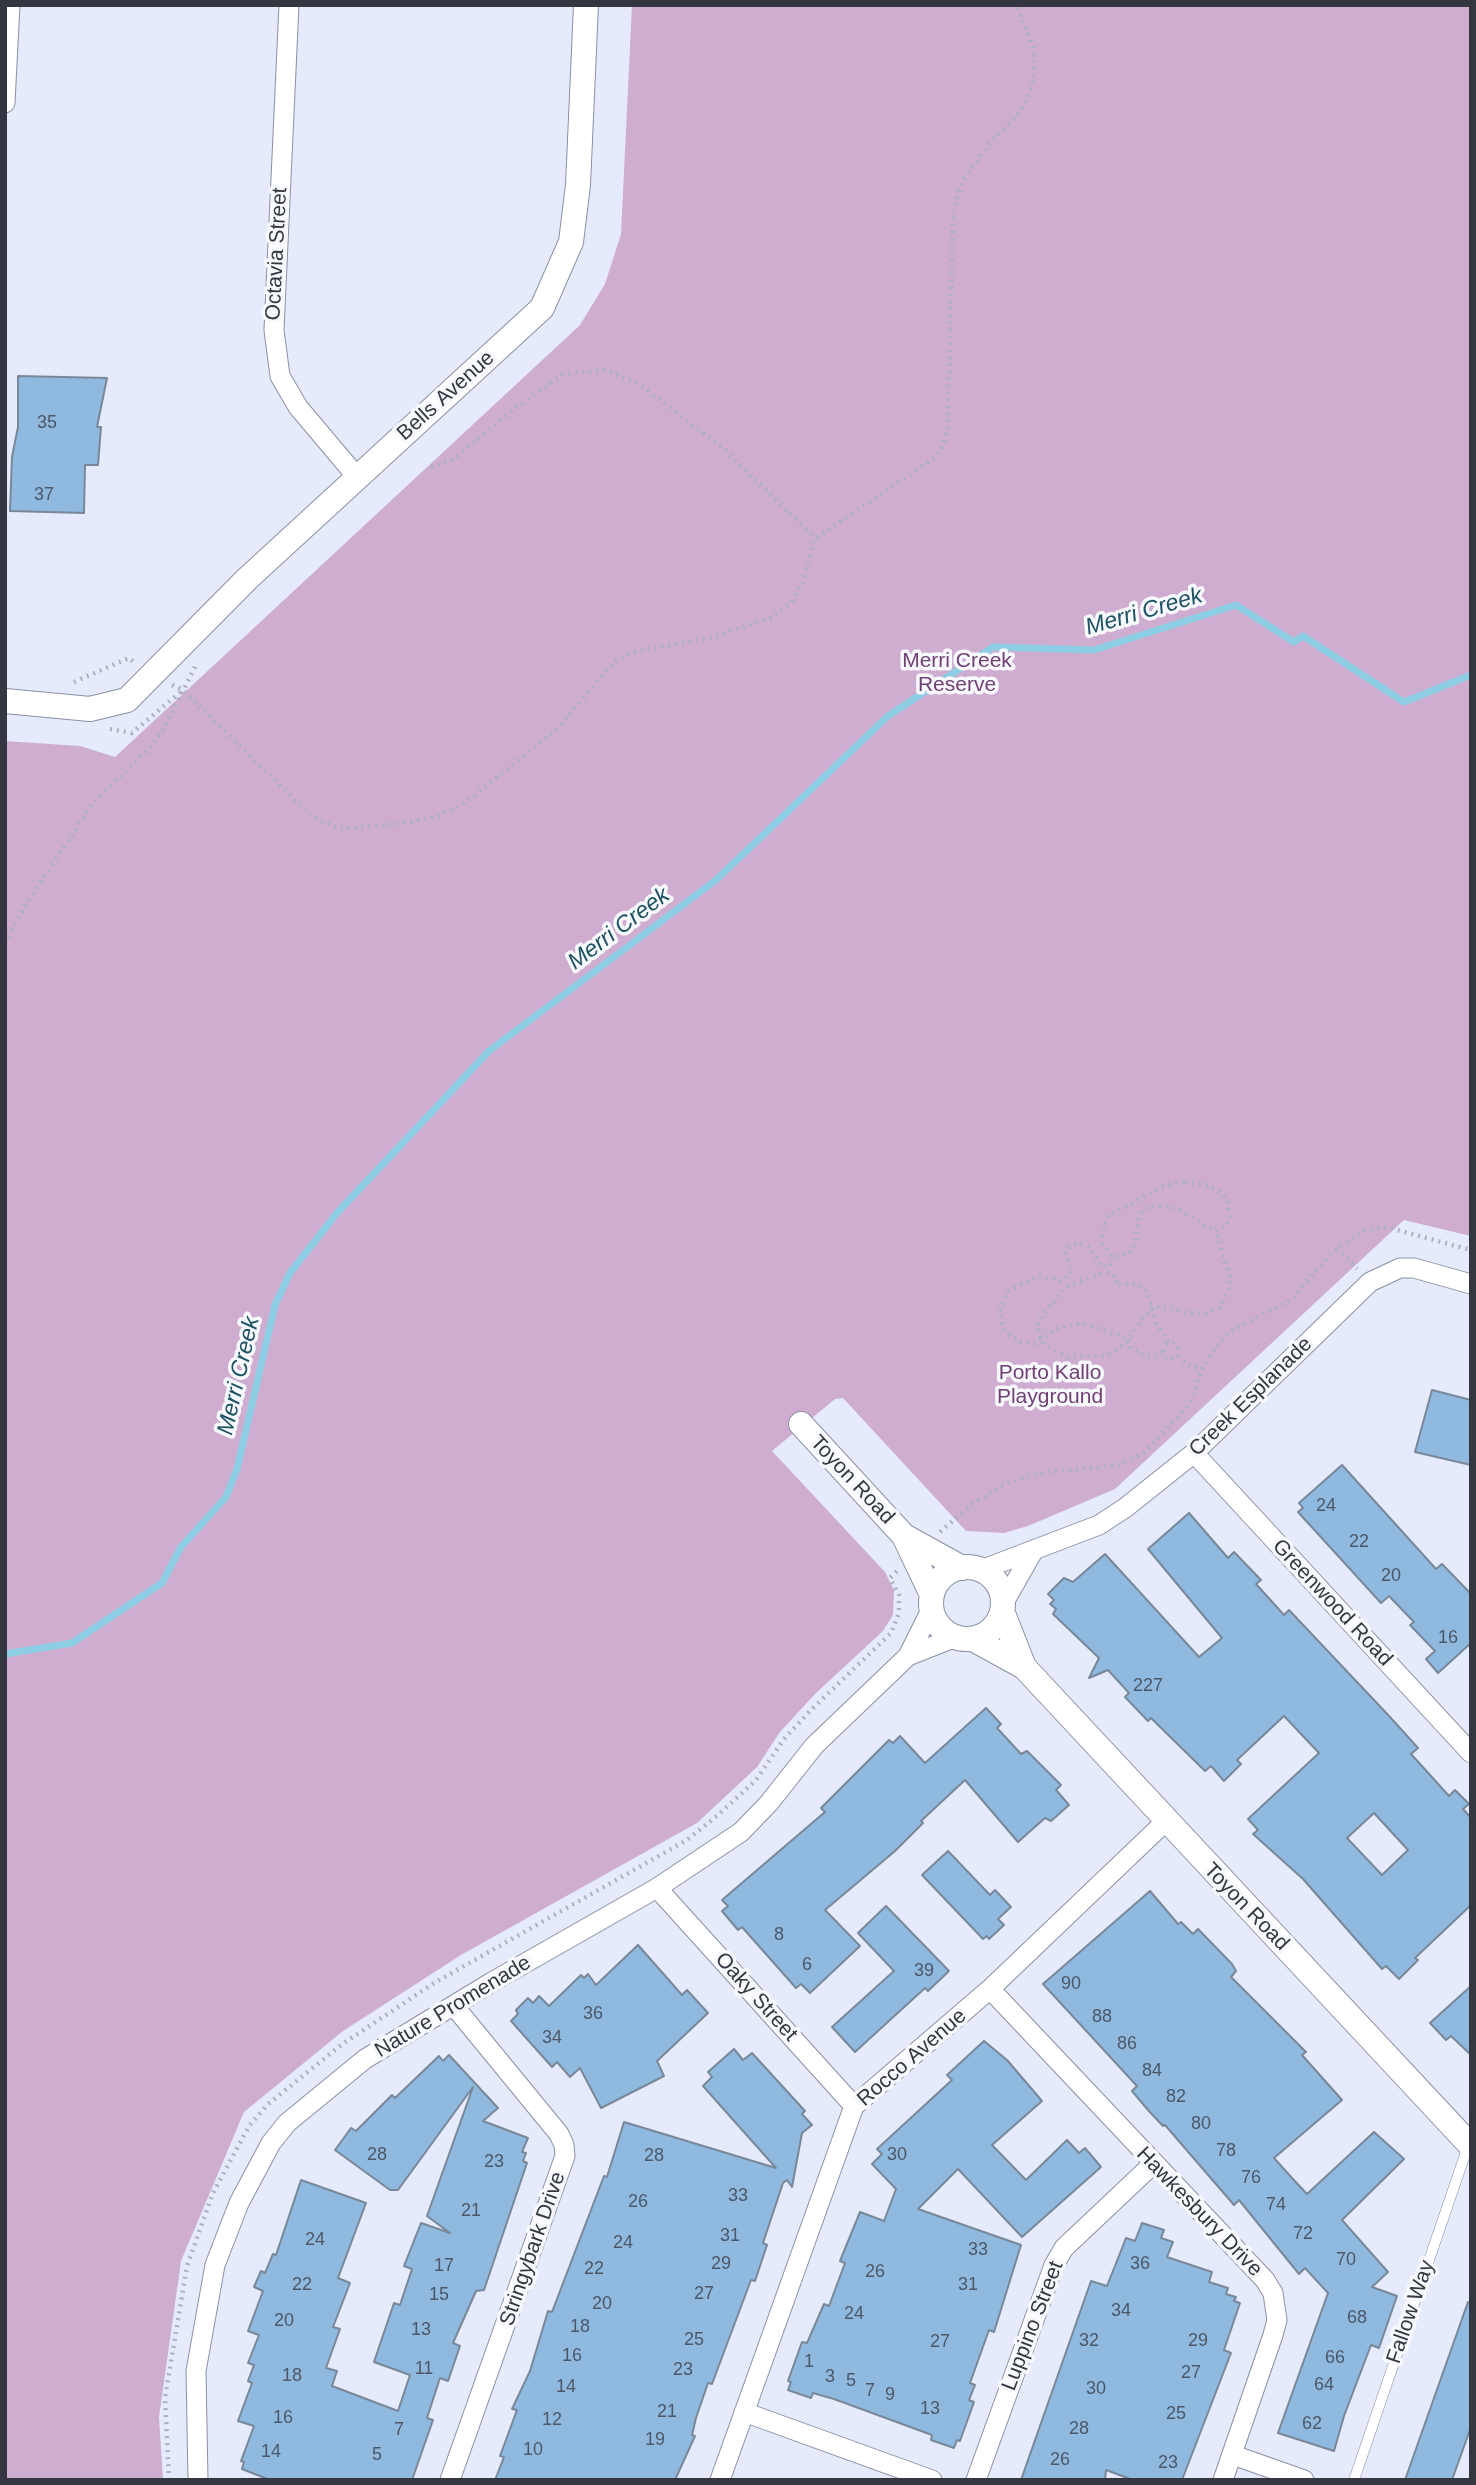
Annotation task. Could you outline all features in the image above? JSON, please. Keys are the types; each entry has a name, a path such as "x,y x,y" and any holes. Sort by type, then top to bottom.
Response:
{"street":[{"path":"5,103 10,5"},
{"name":"Octavia Street","path":"289,5 274,330 280,376 298,407 357,477"},
{"name":"Bells Avenue","path":"41,706 90,709 127,700 247,579 542,308 572,242 578,185 586,5"},
{"path":"5,701 41,706"},
{"name":"Creek Esplanade","path":"971,1569 1032,1552 1065,1536 1099,1525 1194,1454 1370,1282 1400,1268 1414,1268 1471,1284"},
{"name":"Toyon Road","path":"801,1424 904,1536 932,1602"},
{"name":"Greenwood Road","path":"1194,1454 1471,1754"},
{"name":"Toyon Road","path":"904,1536 971,1569"},
{"path":"1002,1607 997,1583 971,1569 943,1576 932,1602 940,1627 965,1638 992,1629 1032,1552"},
{"name":"Nature Promenade","path":"198,2480 196,2371 202,2325 215,2265 239,2203 271,2143 287,2123 365,2059 657,1888 741,1832 769,1803 814,1746 908,1656 932,1602"},
{"name":"Toyon Road","path":"1002,1607 1024,1667"},
{"name":"Toyon Road","path":"965,1638 1024,1667 1164,1822 1470,2145"},
{"name":"Nature Promenade","path":"908,1656 965,1638"},
{"name":"Rocco Avenue","path":"720,2480 854,2106 990,1989 1164,1822"},
{"name":"Oaky Street","path":"657,1888 854,2106"},
{"name":"Hawkesbury Drive","path":"990,1989 1265,2280 1277,2305 1273,2335 1223,2480"},
{"name":"Stringybark Drive","path":"450,2480 565,2156 565,2145 559,2134 453,2006"},
{"name":"Luppino Street","path":"976,2480 1054,2265 1064,2248 1153,2164"},
{"path":"744,2412 932,2480"},
{"path":"1233,2455 1304,2480"}],"lane":[{"name":"Fallow Way","path":"1354,2480 1470,2145"}],"path":[{"path":"41,706 69,685 130,658 152,677 183,690 312,817 341,830 436,817 466,802 559,727 615,661 629,653 708,638 771,618 790,604 802,585 816,538 933,459 943,447 948,424 953,211 962,181 987,146 1020,112 1032,87 1034,50 1017,5"},
{"path":"431,467 453,460 564,374 607,370 640,385 723,448 816,538"},
{"path":"5,943 27,902 96,799 148,750 162,732 183,690"},
{"path":"1113,1257 1102,1241 1106,1217 1114,1210 1174,1183 1206,1185 1222,1193 1230,1217 1227,1225 1215,1231"},
{"path":"1155,1205 1178,1209 1215,1231 1230,1277 1230,1287 1219,1308 1208,1313 1185,1313 1161,1306 1152,1307 1124,1345 1107,1355 1080,1358 1054,1353 1042,1340 1038,1320 1067,1286 1106,1272 1113,1257 1128,1254 1135,1244 1139,1216 1145,1209 1155,1205"},
{"path":"932,1539 971,1504 1004,1484 1046,1472 1115,1466 1144,1453 1185,1409 1210,1352 1234,1329 1291,1300 1337,1248 1365,1230 1386,1227 1471,1250"},
{"path":"1063,1281 1070,1275 1071,1265 1065,1253 1070,1246 1080,1243 1091,1248 1100,1265 1110,1267"},
{"path":"1337,1248 1370,1282"},
{"path":"1106,1272 1115,1276 1116,1285 1139,1284 1147,1293 1157,1324 1169,1343 1178,1346 1178,1356"},
{"path":"1067,1286 1063,1281 1039,1276 1009,1291 1000,1303 999,1313 1006,1333 1023,1343 1042,1340 1071,1323 1082,1323 1129,1338"},
{"path":"1129,1338 1131,1348 1143,1355 1153,1358 1163,1354"},
{"path":"1163,1354 1164,1346 1169,1343"},
{"path":"1163,1354 1170,1359 1178,1356"},
{"path":"1178,1356 1189,1365 1202,1368"}],"green space":[{"name":"Merri Creek Reserve","path":"632,5 1471,5 1471,1236 1404,1220 1115,1489 1028,1526 1004,1533 966,1531 843,1398 835,1399 772,1451 885,1572 894,1590 893,1615 883,1631 815,1694 780,1732 757,1767 697,1823 461,1955 343,2031 244,2112 181,2261 159,2417 163,2480 5,2480 5,741 80,746 115,757 580,325 605,284 621,234"}],"building":[{"path":"18,376 107,378 97,427 101,427 98,465 85,465 84,513 10,511 12,457 18,427"},
{"path":"1432,1390 1471,1400 1471,1465 1415,1452"},
{"path":"1342,1465 1436,1569 1442,1564 1471,1594 1471,1643 1438,1673 1426,1659 1435,1651 1410,1625 1414,1622 1389,1596 1381,1603 1298,1512 1303,1508 1299,1503"},
{"path":"1189,1513 1228,1558 1234,1552 1261,1580 1256,1584 1284,1615 1289,1610 1390,1717 1418,1748 1411,1754 1449,1796 1455,1790 1469,1804 1463,1809 1471,1818 1471,1905 1415,1958 1418,1960 1399,1979 1386,1966 1382,1969 1303,1879 1253,1834 1258,1830 1248,1819 1319,1753 1284,1716 1237,1760 1241,1764 1224,1781 1211,1766 1205,1771 1151,1718 1148,1721 1125,1697 1129,1693 1108,1670 1089,1678 1099,1658 1053,1614 1056,1609 1050,1604 1054,1600 1048,1594 1064,1578 1073,1582 1105,1554 1199,1657 1222,1638 1148,1549","holes":["1374,1813 1408,1850 1382,1875 1347,1838"]},
{"path":"986,1708 1001,1724 997,1728 1021,1754 1027,1751 1061,1785 1056,1790 1069,1805 1051,1821 1045,1818 1018,1842 965,1780 921,1821 923,1823 895,1851 825,1910 860,1946 810,1993 801,1984 796,1988 742,1927 738,1930 722,1911 728,1906 722,1900 825,1812 821,1808 889,1740 893,1743 900,1736 925,1763"},
{"path":"948,1851 990,1895 995,1890 1011,1907 998,1919 1004,1925 989,1939 987,1936 983,1939 922,1875"},
{"path":"1150,1891 1178,1924 1181,1922 1193,1934 1198,1929 1232,1964 1236,1971 1231,1977 1306,2052 1302,2055 1342,2100 1274,2158 1307,2194 1374,2132 1404,2159 1342,2220 1388,2272 1372,2287 1397,2296 1379,2348 1371,2345 1334,2451 1278,2433 1328,2293 1305,2268 1299,2274 1239,2200 1234,2205 1132,2091 1137,2086 1043,1984"},
{"path":"886,1906 949,1971 928,1991 925,1988 855,2052 832,2027 894,1971 858,1933"},
{"path":"638,1945 682,1995 687,1990 708,2013 657,2061 664,2076 601,2108 580,2068 570,2077 557,2062 552,2067 511,2021 518,2014 516,2010 528,1998 533,2003 539,1996 549,2006 581,1975 584,1978 588,1974 596,1985"},
{"path":"1471,1986 1471,2055 1451,2036 1446,2040 1430,2023"},
{"path":"984,2041 1007,2060 1042,2101 992,2145 1026,2180 1067,2140 1079,2153 1085,2148 1101,2167 1022,2237 958,2169 918,2209 1021,2245 994,2332 989,2330 970,2383 975,2385 969,2400 974,2402 960,2441 957,2440 954,2448 931,2440 932,2435 834,2399 813,2393 811,2398 788,2390 791,2382 788,2381 802,2342 807,2343 824,2304 829,2306 845,2263 840,2261 860,2212 884,2221 896,2189 872,2164 882,2154 877,2149 952,2080 947,2075"},
{"path":"734,2049 743,2060 752,2053 805,2111 802,2114 812,2125 802,2133 792,2187 787,2180 783,2183 763,2243 767,2245 755,2281 751,2280 712,2384 708,2383 696,2418 692,2435 695,2436 675,2480 495,2480 504,2457 500,2456 517,2410 512,2409 530,2371 548,2311 552,2312 604,2176 607,2177 624,2122 776,2168 703,2086 712,2077 708,2072"},
{"path":"449,2055 498,2108 483,2121 528,2138 522,2152 526,2153 523,2161 527,2163 484,2290 476,2291 453,2343 460,2346 448,2381 440,2378 427,2418 433,2420 412,2480 270,2480 242,2469 244,2462 241,2461 254,2426 238,2421 252,2383 248,2381 254,2365 248,2363 259,2335 248,2331 263,2291 254,2287 261,2271 265,2273 273,2254 276,2255 301,2180 366,2203 338,2278 350,2283 333,2327 340,2329 326,2368 337,2371 332,2386 398,2411 410,2375 374,2362 394,2303 400,2305 412,2269 404,2266 421,2223 450,2233 427,2216 473,2087 398,2190 390,2190 335,2150 351,2128 356,2131 392,2095 395,2098 439,2056 443,2061"},
{"path":"1142,2223 1164,2230 1161,2238 1173,2242 1167,2257 1212,2272 1209,2282 1228,2288 1226,2294 1236,2297 1234,2301 1240,2303 1224,2350 1231,2353 1182,2480 1133,2480 1106,2470 1105,2480 1021,2480 1091,2281 1107,2286 1126,2238 1135,2241"},
{"path":"1468,2302 1471,2303 1471,2427 1452,2480 1405,2480"}],"waterway":[{"name":"Merri Creek","path":"5,1654 72,1643 162,1583 181,1547 226,1497 237,1469 275,1305 290,1273 337,1213 489,1051 716,880 888,716 993,647 1094,650 1236,605 1294,642 1303,636 1404,702 1471,675"}],"park label":[{"name":"Porto Kallo Playground","path":"1050,1385"}]}
